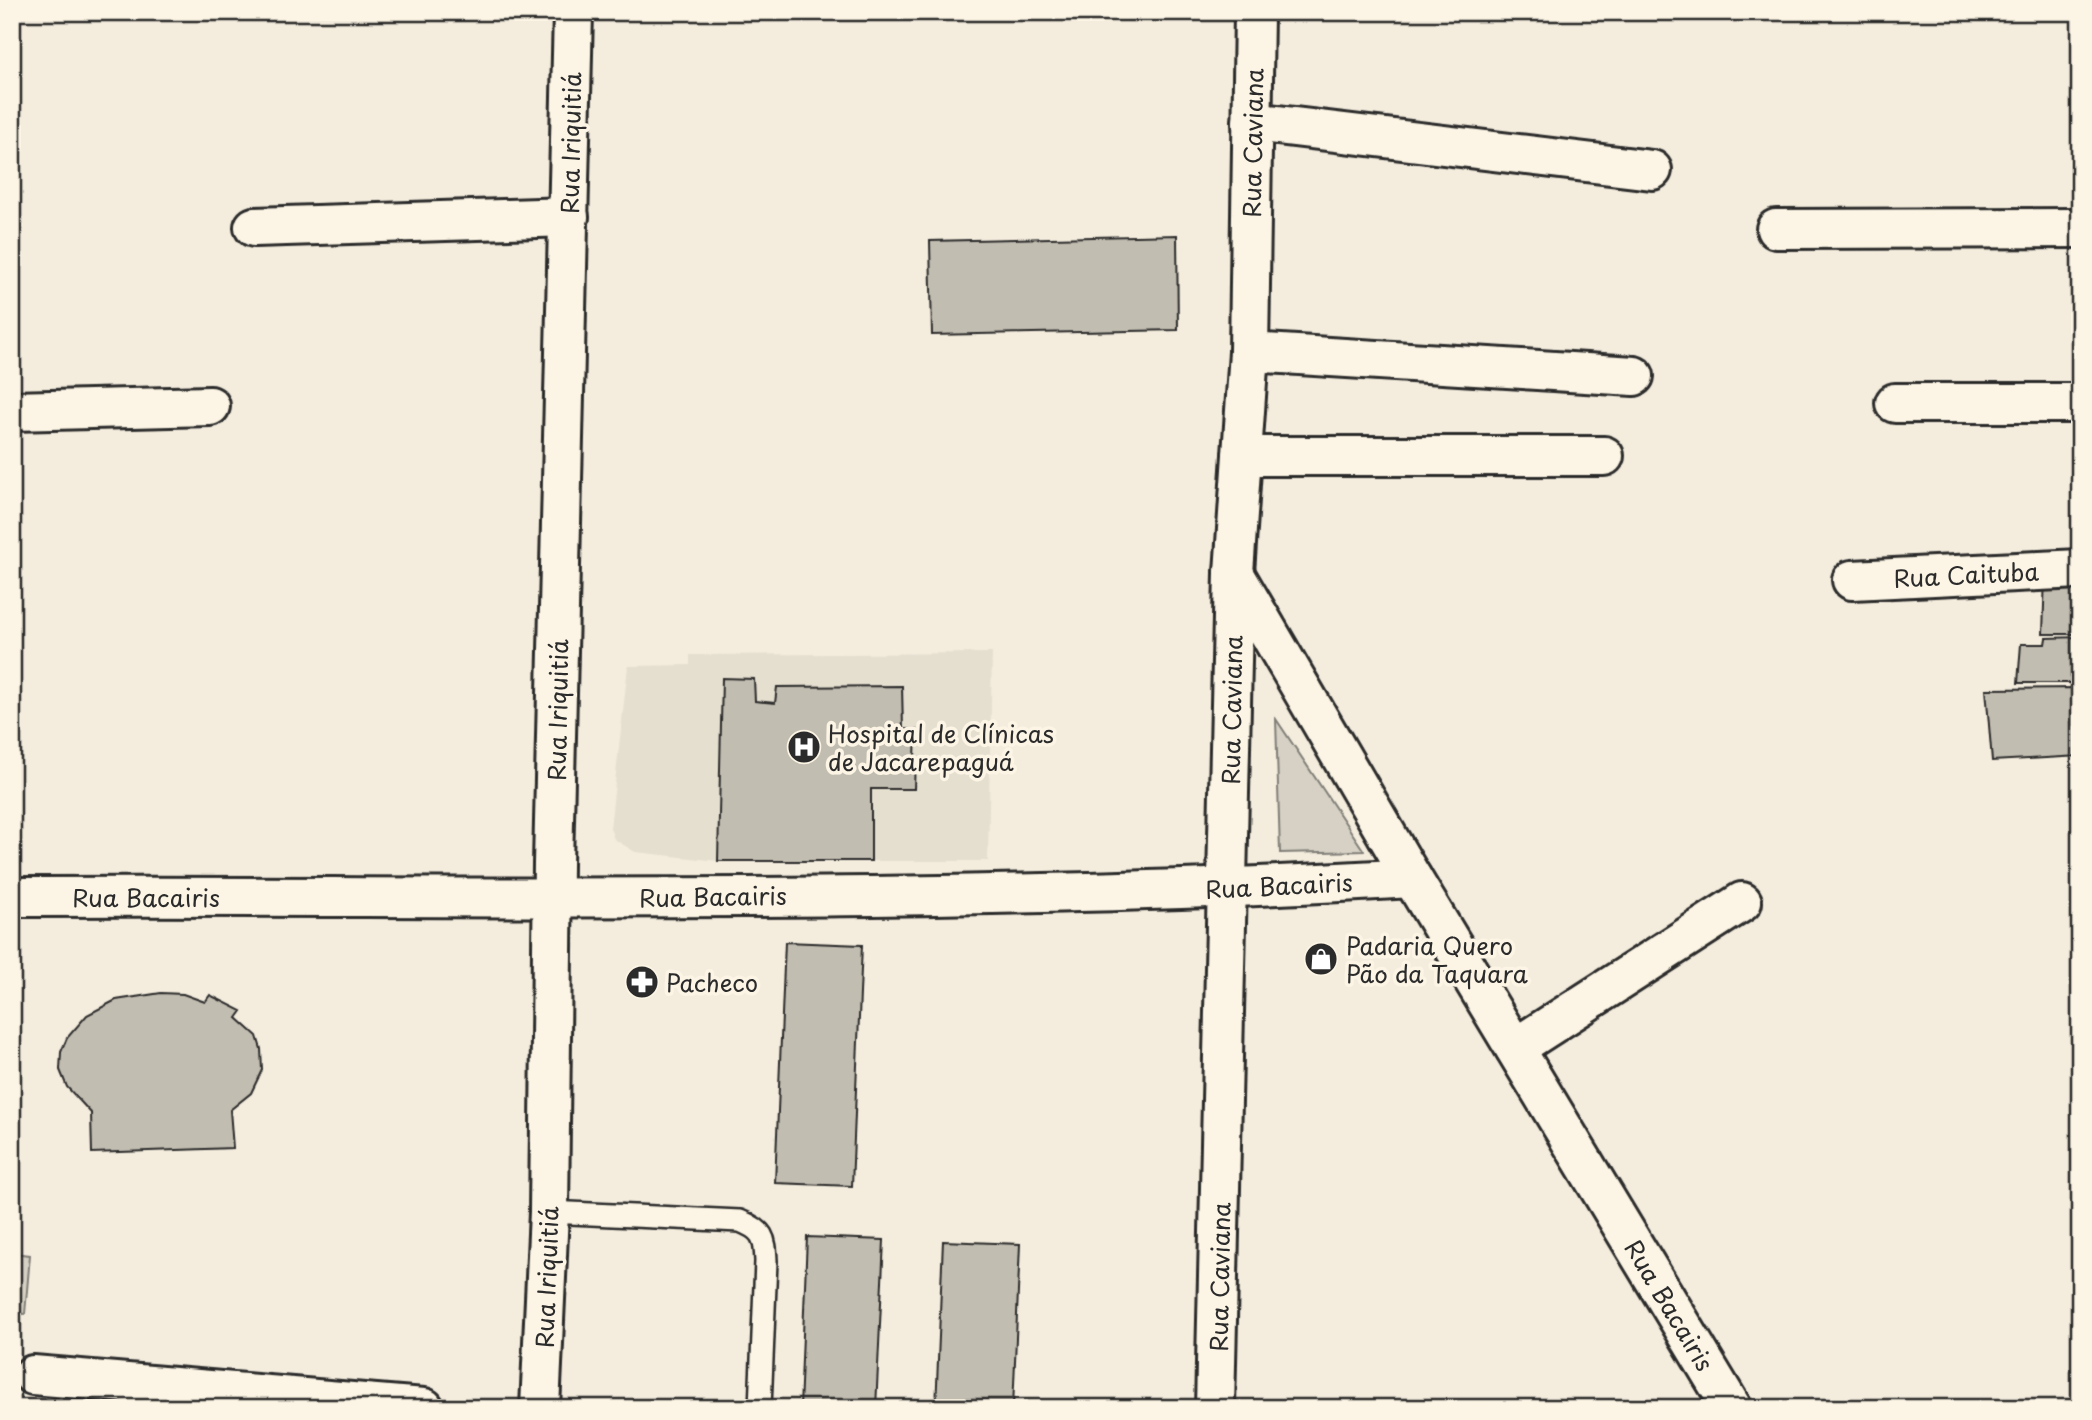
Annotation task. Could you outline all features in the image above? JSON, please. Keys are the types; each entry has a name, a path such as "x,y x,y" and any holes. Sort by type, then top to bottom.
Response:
{"street":[{"name":"Rua Iriquitiá","path":"540,1408 549,1212 573,12"},
{"name":"Rua Caviana","path":"1215,1408 1234,573 1249,352 1254,12"},
{"path":"1252,122 1652,170"},
{"path":"254,227 569,217"},
{"path":"1776,229 2080,228"},
{"path":"1249,352 1634,376"},
{"path":"1895,403 2080,403"},
{"path":"12,411 210,406"},
{"path":"1242,456 1604,456"},
{"name":"Rua Caituba","path":"1852,580 2080,569"},
{"name":"Rua Bacairis","path":"1234,573 1412,878 1732,1408"},
{"name":"Rua Bacairis","path":"12,897 554,898 1228,889 1412,878"},
{"path":"1515,1048 1742,902"},
{"path":"33,1375 424,1408"}],"lane":[{"path":"549,1212 740,1221 757,1228 765,1242 766,1261 760,1408"}],"shaded area":[{"name":"Hospital de Clínicas de Jacarepaguá","path":"992,653 988,861 718,861 635,852 614,839 610,828 628,666 690,665 690,655"},
{"path":"1276,719 1364,851 1280,853"},
{"path":"12,1253 30,1255 25,1314 12,1313"}],"building":[{"path":"1177,235 1178,330 932,335 930,241"},
{"path":"2045,576 2080,578 2080,634 2043,634"},
{"path":"2080,637 2080,683 2018,683 2021,644 2045,644 2046,638"},
{"path":"722,678 754,679 755,701 775,703 777,687 902,686 903,729 916,730 914,789 871,789 871,861 718,861"},
{"path":"2080,688 2080,756 1992,761 1986,689"},
{"path":"785,942 862,945 852,1186 775,1183"},
{"path":"161,993 183,994 205,1002 210,995 242,1011 237,1018 257,1036 262,1070 251,1093 230,1110 233,1148 92,1153 91,1113 67,1087 60,1070 61,1052 67,1038 87,1015 116,1000"},
{"path":"807,1237 884,1240 876,1408 800,1408"},
{"path":"943,1241 1020,1244 1013,1408 936,1408"}],"place":[{"name":"Hospital de Clínicas de Jacarepaguá","path":"804,747"},
{"name":"Padaria Quero Pão da Taquara","path":"1321,959"},
{"name":"Pacheco","path":"642,982"}]}
